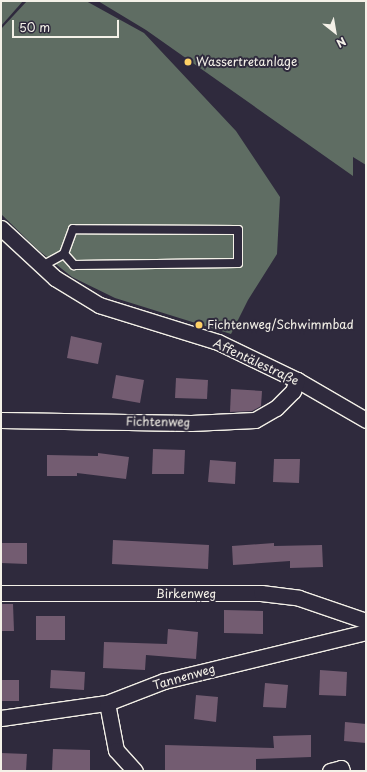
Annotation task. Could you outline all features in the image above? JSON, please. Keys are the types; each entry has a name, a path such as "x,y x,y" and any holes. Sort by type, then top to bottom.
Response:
{"street":[{"name":"Affentälestraße","path":"2,230 54,278 99,305 218,342 297,380 366,420"},
{"name":"Fichtenweg","path":"1,420 191,423 255,420 276,408 293,391 297,380"},
{"name":"Birkenweg","path":"1,593 261,593 299,598 366,621"},
{"name":"Tannenweg","path":"1,718 107,703 164,681 366,632"},
{"path":"107,703 116,750 135,771"},
{"path":"330,771 341,768 342,771"}],"lane":[{"path":"42,266 64,254 72,229 238,230 238,263 74,265 64,254"}],"green space":[{"path":"1,1 23,1 1,26"},
{"path":"27,1 86,1 144,33 236,131 280,197 277,254 248,300 231,334 115,298 72,277 37,249 1,214 1,29"},
{"path":"98,1 366,1 366,165 353,157 353,176 146,30"}],"building":[{"path":"71,336 102,343 98,364 67,358"},
{"path":"116,375 144,380 140,403 112,398"},
{"path":"176,378 208,380 207,399 175,398"},
{"path":"231,389 262,391 261,406 252,411 230,412"},
{"path":"153,449 185,450 184,474 152,474"},
{"path":"98,453 129,457 126,479 77,473 77,476 47,476 47,455 98,456"},
{"path":"274,459 300,459 299,483 273,482"},
{"path":"210,460 236,462 235,484 208,482"},
{"path":"113,540 209,545 208,569 112,564"},
{"path":"1,543 27,543 27,564 1,563"},
{"path":"274,543 274,546 322,545 323,567 290,568 290,561 233,565 232,546"},
{"path":"1,604 13,604 14,631 1,631"},
{"path":"224,610 263,611 263,634 224,633"},
{"path":"36,616 65,616 65,640 36,640"},
{"path":"168,629 198,632 196,659 146,655 145,670 103,668 104,642 167,644"},
{"path":"51,670 85,672 84,690 50,688"},
{"path":"320,670 347,672 346,696 319,695"},
{"path":"1,680 19,680 19,701 1,701"},
{"path":"265,683 288,685 286,708 263,707"},
{"path":"196,695 218,697 216,722 194,719"},
{"path":"345,722 366,724 366,743 344,741"},
{"path":"311,735 311,757 256,759 256,770 165,771 165,745 274,748 273,736"},
{"path":"53,749 90,750 90,771 52,771"},
{"path":"1,753 27,754 26,771 1,771"}],"place":[{"name":"Wassertretanlage","path":"188,62"},
{"name":"Fichtenweg/Schwimmbad","path":"199,325"}]}
